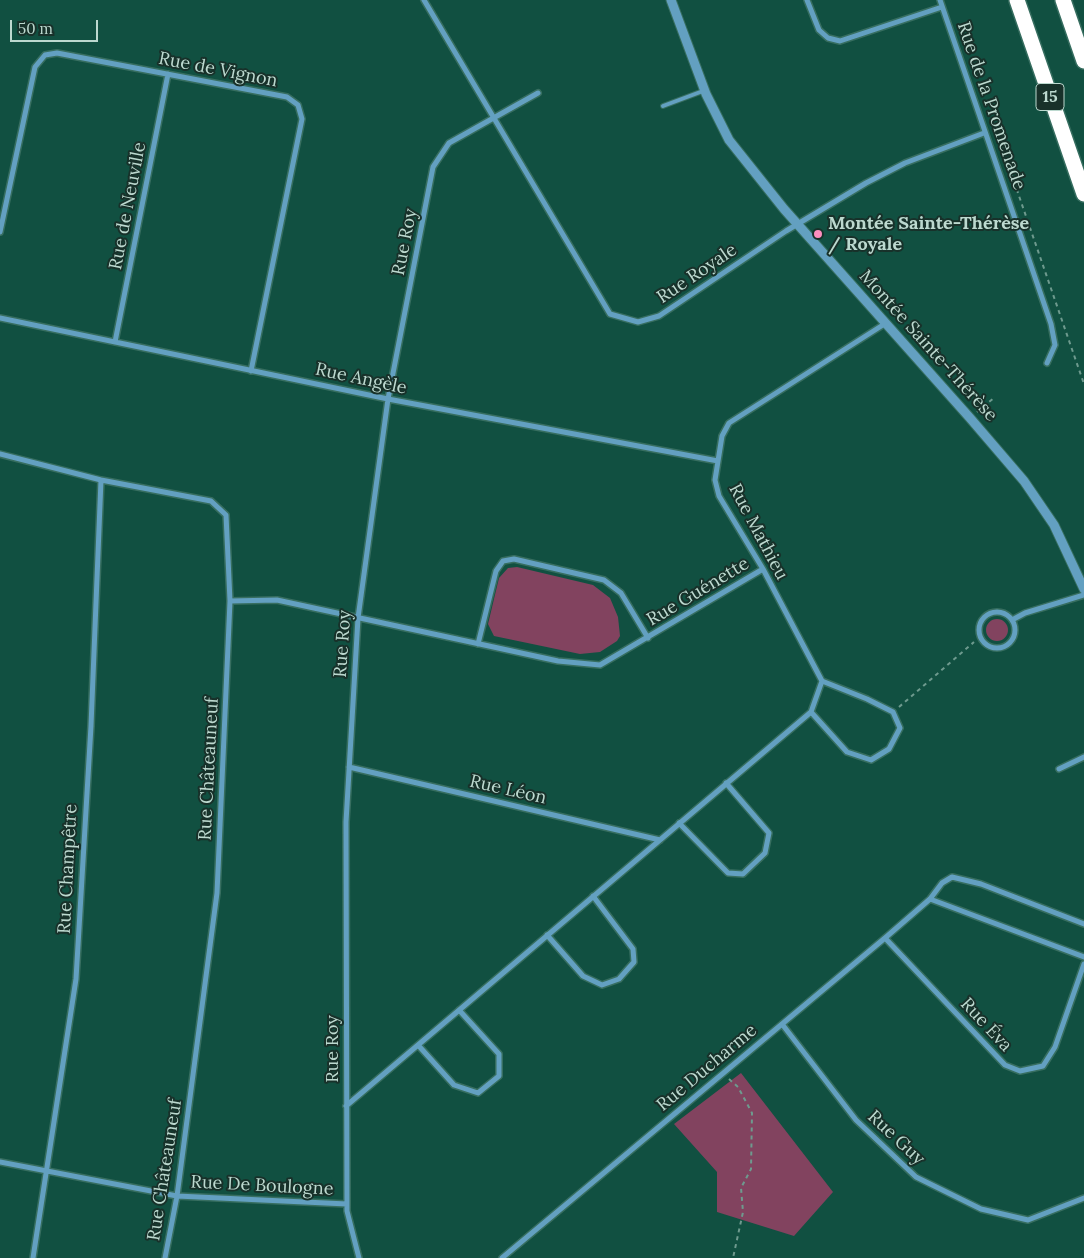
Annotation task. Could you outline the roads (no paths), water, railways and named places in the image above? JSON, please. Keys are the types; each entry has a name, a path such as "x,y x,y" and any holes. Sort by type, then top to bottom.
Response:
{"highway":[{"name":"15","path":"1016,0 1084,194"},
{"path":"1063,0 1084,61"}],"street":[{"name":"Rue Royale","path":"424,0 610,314 638,322 659,316 797,224 892,169 984,133"},
{"name":"Montée Sainte-Thérèse","path":"671,0 704,90 729,140 797,224 1005,458 1044,509 1065,547 1084,589"},
{"path":"807,0 819,30 828,38 840,41 942,7"},
{"name":"Rue de la Promenade","path":"940,0 1053,333 1054,348 1048,363"},
{"name":"Rue de Vignon","path":"0,232 35,67 45,55 57,53 287,97 298,105 302,119 251,371"},
{"name":"Rue de Neuville","path":"115,342 168,74"},
{"name":"Rue Roy","path":"360,1258 347,1204 346,822 358,618 388,400 433,167 449,143 538,93"},
{"name":"Rue Angèle","path":"0,318 388,400 718,461"},
{"name":"Rue Mathieu","path":"822,681 762,569 719,496 716,480 722,436 729,423 886,323"},
{"name":"Rue Châteauneuf","path":"0,454 101,480 211,501 226,516 230,601 217,893 177,1196 164,1258"},
{"name":"Rue Champêtre","path":"33,1258 76,979 91,716 101,480"},
{"name":"Rue Guénette","path":"478,644 496,571 503,561 514,559 604,580 620,593 648,638"},
{"name":"Rue Guénette","path":"230,601 277,600 558,661 600,665 762,569"},
{"path":"1012,620 1025,613 1084,595"},
{"path":"999,612 1012,620 1014,634 1008,644 996,648 983,640 980,626 987,616 999,612"},
{"path":"346,1106 810,712 822,681 867,699 893,712 900,728 889,749 871,760 847,752 810,712"},
{"path":"1059,769 1084,757"},
{"name":"Rue Léon","path":"349,767 660,840"},
{"path":"679,823 728,873 743,874 765,853 769,832 726,784"},
{"name":"Rue Ducharme","path":"502,1258 885,938 930,899 942,883 952,877 981,884 1084,924"},
{"path":"547,936 584,976 602,985 619,979 634,962 633,948 593,896"},
{"path":"930,899 1084,957"},
{"name":"Rue Éva","path":"885,938 1005,1066 1020,1071 1043,1066 1051,1053 1084,964"},
{"path":"418,1045 454,1085 478,1093 499,1076 500,1054 459,1010"},
{"name":"Rue Guy","path":"782,1024 856,1120 916,1177 980,1208 1028,1220 1084,1198"},
{"name":"Rue De Boulogne","path":"0,1162 177,1196 347,1204"}],"lane":[{"path":"663,106 704,90"}],"place":[{"name":"Montée Sainte-Thérèse / Royale","path":"818,234"}]}
